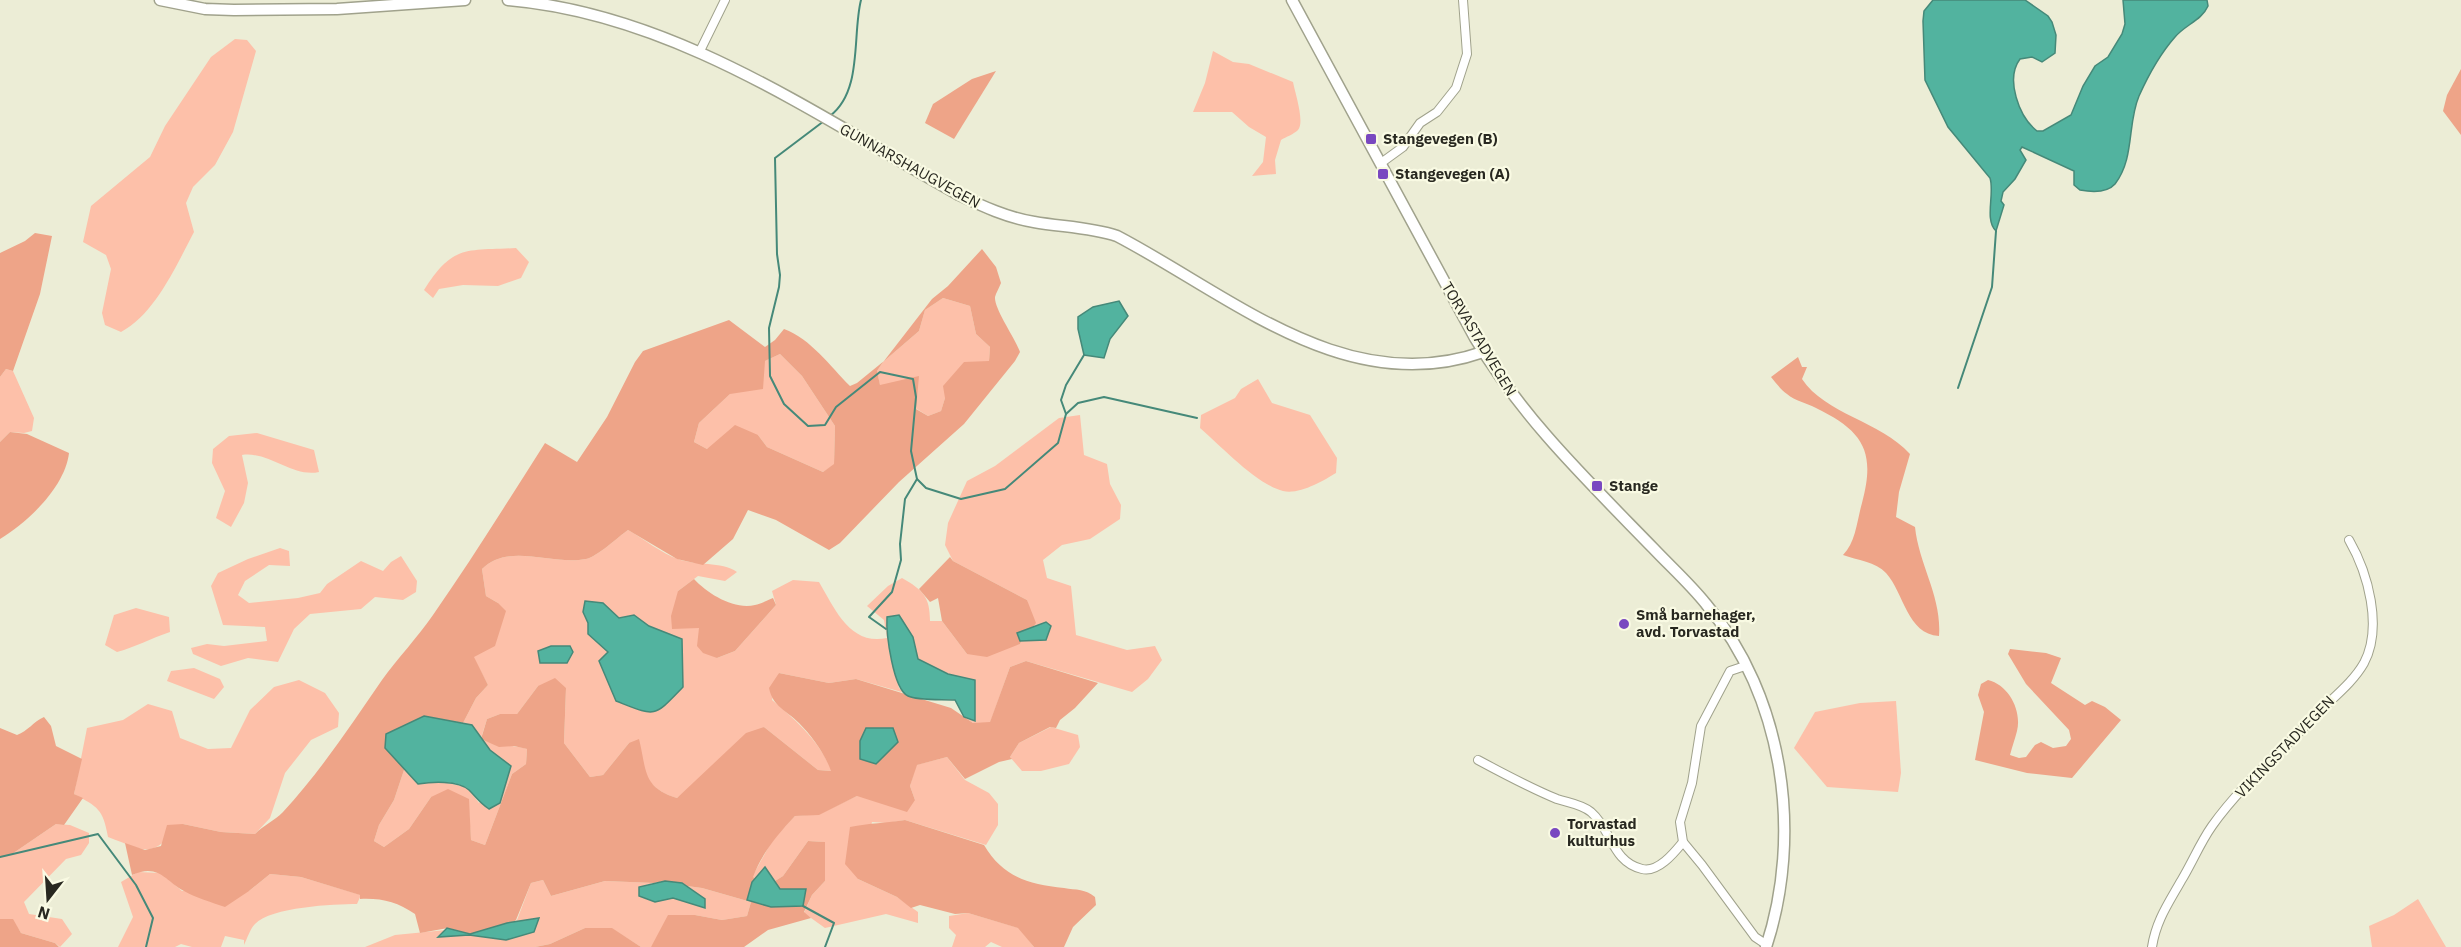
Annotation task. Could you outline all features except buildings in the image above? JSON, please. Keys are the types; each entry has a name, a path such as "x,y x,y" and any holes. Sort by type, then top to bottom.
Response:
{"main road":[{"path":"160,0 205,9 234,10 337,9 465,0"},
{"name":"GUNNARSHAUGVEGEN","path":"508,0 561,6 597,15 699,53 768,85 986,208 1033,222 1099,230 1117,236 1235,307 1294,336 1357,356 1411,364 1431,365 1483,352"},
{"name":"TORVASTADVEGEN","path":"1293,0 1483,352 1509,391 1536,426 1706,604 1745,666 1772,734 1783,794 1784,866 1777,907 1766,946"}],"street":[{"path":"699,53 725,0"},
{"path":"1381,163 1403,147 1420,123 1437,112 1456,88 1467,54 1463,0"},
{"name":"VIKINGSTADVEGEN","path":"2152,947 2155,927 2211,827 2260,772 2330,699 2349,683 2365,662 2372,634 2371,611 2365,581 2349,540"},
{"path":"1478,760 1513,780 1589,810 1601,820 1617,852 1626,863 1644,870 1655,868 1676,851 1683,842 1680,822 1694,773 1701,726 1730,671 1745,666"},
{"name":"TORVASTADVEGEN","path":"1683,842 1755,937 1766,946"}],"shaded area":[{"path":"235,39 247,40 256,51 233,132 215,165 193,187 186,203 194,232 172,274 144,314 121,332 105,325 102,313 111,269 106,255 83,242 91,206 150,157 165,126 211,57"},
{"path":"1213,51 1233,62 1249,64 1293,82 1300,114 1300,126 1298,130 1281,140 1275,160 1276,174 1252,176 1263,162 1266,137 1249,127 1232,112 1193,112 1205,83"},
{"path":"2461,69 2461,135 2443,111 2447,95"},
{"path":"996,71 954,139 925,123 933,104 972,79"},
{"path":"35,233 52,236 40,294 13,371 6,369 0,377 0,253 25,241"},
{"path":"516,248 529,262 521,278 498,286 463,285 439,289 433,298 424,290 434,275 453,257 473,250"},
{"path":"982,249 996,267 1001,283 995,297 996,302 1020,352 964,424 899,482 840,543 829,550 776,520 748,510 733,539 703,565 677,559 628,530 601,551 586,559 559,560 518,556 493,561 482,569 486,596 506,611 495,646 474,657 488,685 476,698 463,723 424,716 385,748 405,767 394,800 379,825 374,841 384,847 409,829 431,797 448,789 469,799 471,840 485,845 512,774 526,764 527,749 514,746 499,747 481,739 487,719 500,714 517,714 538,686 555,678 566,688 564,743 590,777 603,775 629,743 639,739 645,769 652,783 657,789 677,798 746,733 764,727 818,770 831,771 822,752 809,734 774,700 769,688 779,673 829,683 856,679 951,708 973,723 990,722 1010,667 1026,661 1098,683 1075,708 1060,720 1056,728 1050,727 1019,743 1010,757 1012,759 999,762 965,779 947,757 917,765 910,786 915,800 907,812 857,796 819,815 795,816 766,852 752,882 779,889 775,881 783,876 808,841 825,842 825,881 812,895 804,912 811,918 768,930 744,947 651,947 668,915 695,915 722,920 747,916 751,902 682,883 665,881 654,883 605,881 551,896 543,880 531,883 516,920 512,923 470,934 448,928 420,933 415,914 402,906 382,900 360,899 360,895 301,877 270,874 225,907 177,887 155,872 141,872 132,875 125,843 145,850 161,846 167,825 183,824 221,832 255,834 283,812 322,765 382,680 421,632 545,443 577,462 607,417 643,351 729,320 765,347 784,329 803,339 850,386 884,361 932,299 948,286","holes":["943,298 970,306 976,334 990,347 989,361 964,362 943,386 945,398 941,411 928,416 916,409 919,376 880,385 877,371 883,362 919,331 925,310","780,354 802,376 835,426 834,464 823,472 767,447 758,435 735,425 707,449 694,442 699,423 730,394 763,389 765,361"]},
{"path":"943,298 970,306 976,334 990,347 989,361 945,398 941,411 928,416 880,386 877,371 883,362 919,331 925,310"},
{"path":"780,354 802,376 835,426 834,465 823,472 767,447 758,435 707,449 694,442 699,423 765,361"},
{"path":"1798,357 1802,367 1807,367 1802,379 1812,391 1824,401 1884,433 1910,454 1899,492 1896,517 1915,527 1917,541 1934,594 1939,636 1928,634 1913,620 1892,581 1882,569 1843,555 1851,544 1862,503 1866,485 1866,456 1855,434 1845,425 1790,396 1771,377"},
{"path":"6,369 13,371 34,418 32,431 10,432 0,442 0,377"},
{"path":"1258,379 1272,403 1310,415 1337,458 1336,473 1303,489 1283,491 1251,473 1200,428 1201,415 1235,398 1241,389"},
{"path":"1080,415 1084,455 1107,464 1110,484 1121,505 1120,519 1090,539 1062,545 1043,560 1047,578 1071,586 1076,635 1127,650 1155,646 1162,660 1148,679 1132,692 1026,661 1010,667 990,723 973,723 966,718 974,721 975,680 948,674 918,659 913,637 886,629 899,688 905,693 856,679 829,683 779,673 772,700 814,741 832,771 818,770 764,727 677,798 652,784 642,770 629,743 603,775 590,777 564,743 566,688 538,686 517,714 500,714 487,719 481,738 472,725 463,723 476,698 488,685 473,657 498,603 486,596 482,569 493,561 505,557 586,559 601,551 628,530 678,559 724,566 737,572 725,581 698,576 678,591 717,658 735,651 776,605 772,591 793,580 819,582 845,623 853,631 874,639 887,638 884,620 867,606 888,586 902,578 924,595 929,606 930,621 942,621 967,654 1020,644 1022,640 1046,640 1046,622 1032,628 1027,600 953,561 945,545 948,523 967,481 995,466 1059,418","holes":["634,615 649,626 682,639 609,652 588,634 588,623"]},
{"path":"10,432 27,434 69,453 66,466 53,491 22,523 0,539 0,442"},
{"path":"257,433 314,450 319,472 309,473 262,457 242,455 248,483 244,503 231,527 216,518 225,491 212,463 213,449 229,436"},
{"path":"280,548 289,551 290,566 269,565 245,581 238,595 249,603 298,598 320,593 327,584 361,561 383,571 401,556 417,581 416,592 403,600 375,597 361,609 310,614 294,629 278,662 248,658 221,666 193,654 191,648 207,644 224,646 267,641 265,627 223,625 211,586 218,573"},
{"path":"950,557 953,561 1027,600 1036,623 1033,627 1017,633 1022,640 1020,644 987,657 967,654 942,621 938,598 930,602 919,589"},
{"path":"694,579 706,590 730,603 747,606 773,598 776,605 735,651 717,658 703,653 697,646 699,628 672,629 671,616 678,591"},
{"path":"136,608 169,617 170,632 117,652 105,645 114,615"},
{"path":"2010,649 2046,653 2061,658 2051,683 2085,705 2092,701 2105,707 2121,720 2072,778 2027,773 1975,760 1984,712 1978,695 1981,684 1988,680 2002,687 2016,707 2017,731 2010,755 2019,758 2026,757 2035,745 2041,742 2053,748 2066,746 2071,739 2069,730 2026,684 2008,654"},
{"path":"194,668 220,679 224,687 214,699 167,681 171,671"},
{"path":"299,680 325,693 339,713 338,727 311,740 285,773 270,818 255,834 221,832 183,824 163,843 149,849 142,849 108,837 104,820 98,810 74,794 87,728 123,720 148,704 172,711 180,738 208,749 231,748 250,710 274,687"},
{"path":"1896,701 1901,773 1898,792 1827,787 1794,748 1815,712 1860,703"},
{"path":"44,717 51,726 56,746 82,759 74,794 83,798 64,825 56,824 12,854 0,857 0,728 17,735"},
{"path":"1051,727 1078,735 1080,747 1069,764 1041,771 1022,771 1010,757 1019,743"},
{"path":"481,739 527,749 526,764 512,774 485,845 471,840 468,799 431,797 409,829 384,847 374,841 379,825 394,800 405,767 418,784 437,781 467,787 479,803 511,766 490,750"},
{"path":"947,757 965,780 989,793 998,804 998,825 986,845 905,820 887,823 872,822 858,879 897,897 918,912 918,923 886,914 825,928 804,913 812,895 825,881 824,842 808,841 783,876 775,881 765,868 755,879 752,877 773,839 795,816 819,814 857,796 915,800 910,786 916,765"},
{"path":"905,820 984,845 999,865 1008,872 1039,884 1092,894 1096,905 1073,927 1064,947 1034,947 1018,928 968,913 955,914 920,905 911,908 897,897 858,879 845,864 850,827"},
{"path":"56,824 70,825 89,833 89,843 81,855 66,859 24,902 29,914 62,919 72,934 60,947 55,943 21,933 12,919 0,919 0,857 12,854"},
{"path":"138,872 161,873 182,891 249,891 270,874 301,877 361,895 357,904 288,910 263,918 253,926 244,945 244,940 225,936 221,947 192,947 181,944 175,947 118,947 133,917 121,882"},
{"path":"543,880 551,896 605,881 654,883 639,887 655,902 673,898 705,899 687,886 751,902 747,916 722,920 695,915 651,947 641,947 611,928 585,928 550,944 535,947 365,947 395,935 446,930 439,937 469,935 506,940 538,918 512,923 517,920 531,883"},
{"path":"2418,899 2446,947 2372,947 2369,926 2394,915"},
{"path":"968,913 1019,928 1034,947 1002,947 991,942 985,947 952,947 956,935 949,928 949,916"},
{"path":"0,919 13,919 21,933 55,943 59,947 0,947"},
{"path":"585,928 612,928 641,947 535,947 550,944"}],"water":[{"path":"1933,0 2025,0 2048,16 2056,35 2055,53 2042,62 2032,57 2020,59 2014,77 2016,97 2020,107 2030,125 2037,131 2043,131 2071,115 2083,86 2095,66 2108,57 2122,34 2125,24 2123,0 2207,0 2208,6 2202,15 2179,33 2159,58 2146,81 2135,107 2126,163 2115,184 2103,190 2080,190 2074,185 2074,171 2022,147 2020,150 2026,160 2015,179 2003,192 2001,201 2004,205 1996,231 1990,213 1990,178 1948,127 1925,80 1924,11"},
{"path":"1119,301 1128,316 1110,339 1104,358 1084,355 1078,329 1078,317 1093,307"},
{"path":"585,601 603,603 619,618 634,615 649,626 682,639 683,687 666,705 654,712 647,712 616,701 599,661 608,652 588,634 588,623 583,612"},
{"path":"899,615 913,637 918,659 948,674 975,680 975,721 964,717 955,700 918,699 908,696 903,691 894,672 887,625 887,617"},
{"path":"1046,622 1051,626 1046,640 1020,641 1017,633"},
{"path":"551,646 570,646 573,652 567,663 540,663 538,651"},
{"path":"424,716 472,725 490,750 511,766 500,803 489,809 469,790 451,783 418,784 385,748 386,734"},
{"path":"866,728 893,728 898,742 876,764 860,759 860,741"},
{"path":"765,867 780,889 806,889 803,906 771,907 747,900 752,882"},
{"path":"665,881 682,883 705,899 705,908 673,898 655,902 639,896 639,887"},
{"path":"539,918 534,932 506,940 469,935 438,937 447,928 470,934 507,923"}],"waterway":[{"path":"830,116 848,92 852,78 861,0"},
{"path":"824,121 775,158 777,254 780,275 769,328 770,376 784,404 808,426 825,425 836,407 880,372 913,379 916,397 911,451 917,479 926,488 961,499 1005,489 1058,443 1066,414 1078,403 1104,397 1197,418"},
{"path":"1958,388 1992,287 1996,231"},
{"path":"1066,414 1061,400 1066,385 1084,355"},
{"path":"886,629 869,617 892,592 901,560 900,544 905,499 917,479"},
{"path":"0,857 98,834 136,885 153,918 146,947"},
{"path":"803,906 834,923 825,947"}],"place":[{"name":"Stangevegen (B)","path":"1371,139"},
{"name":"Stangevegen (A)","path":"1383,174"},
{"name":"Stange","path":"1597,486"},
{"name":"Små barnehager, avd. Torvastad","path":"1624,624"},
{"name":"Torvastad kulturhus","path":"1555,833"}]}
